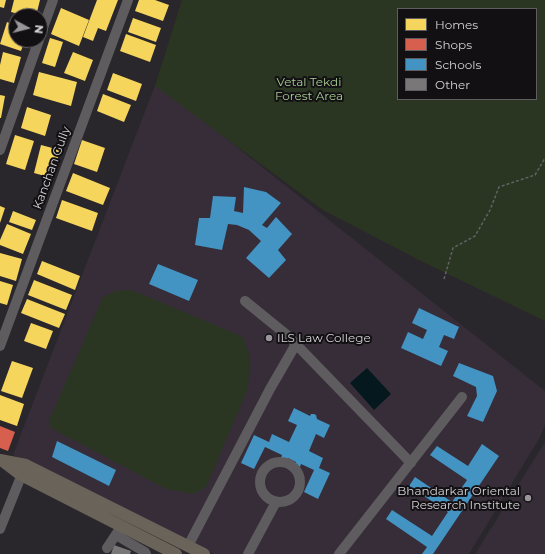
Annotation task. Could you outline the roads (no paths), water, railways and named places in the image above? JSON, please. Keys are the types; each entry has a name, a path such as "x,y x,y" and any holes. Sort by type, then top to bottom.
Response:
{"main road":[{"path":"2,461 204,554"},
{"path":"24,470 118,531 168,552"}],"street":[{"path":"48,14 53,0"},
{"name":"Kanchan Gully","path":"0,346 128,0"},
{"path":"0,150 36,48"},
{"path":"245,301 288,336 410,463"},
{"path":"188,546 270,389 296,344"},
{"path":"339,554 462,397"},
{"path":"278,461 291,464 300,475 301,482 299,489 290,500 276,502 264,494 260,481 265,468 278,461"},
{"path":"0,529 24,470"},
{"path":"248,554 276,502"},
{"path":"107,548 118,531 146,554"}],"place":[{"name":"ILS Law College","path":"269,338"},
{"name":"Bhandarkar Oriental Research Institute","path":"528,498"}],"park label":[{"name":"Vetal Tekdi Forest Area","path":"309,89"}]}
